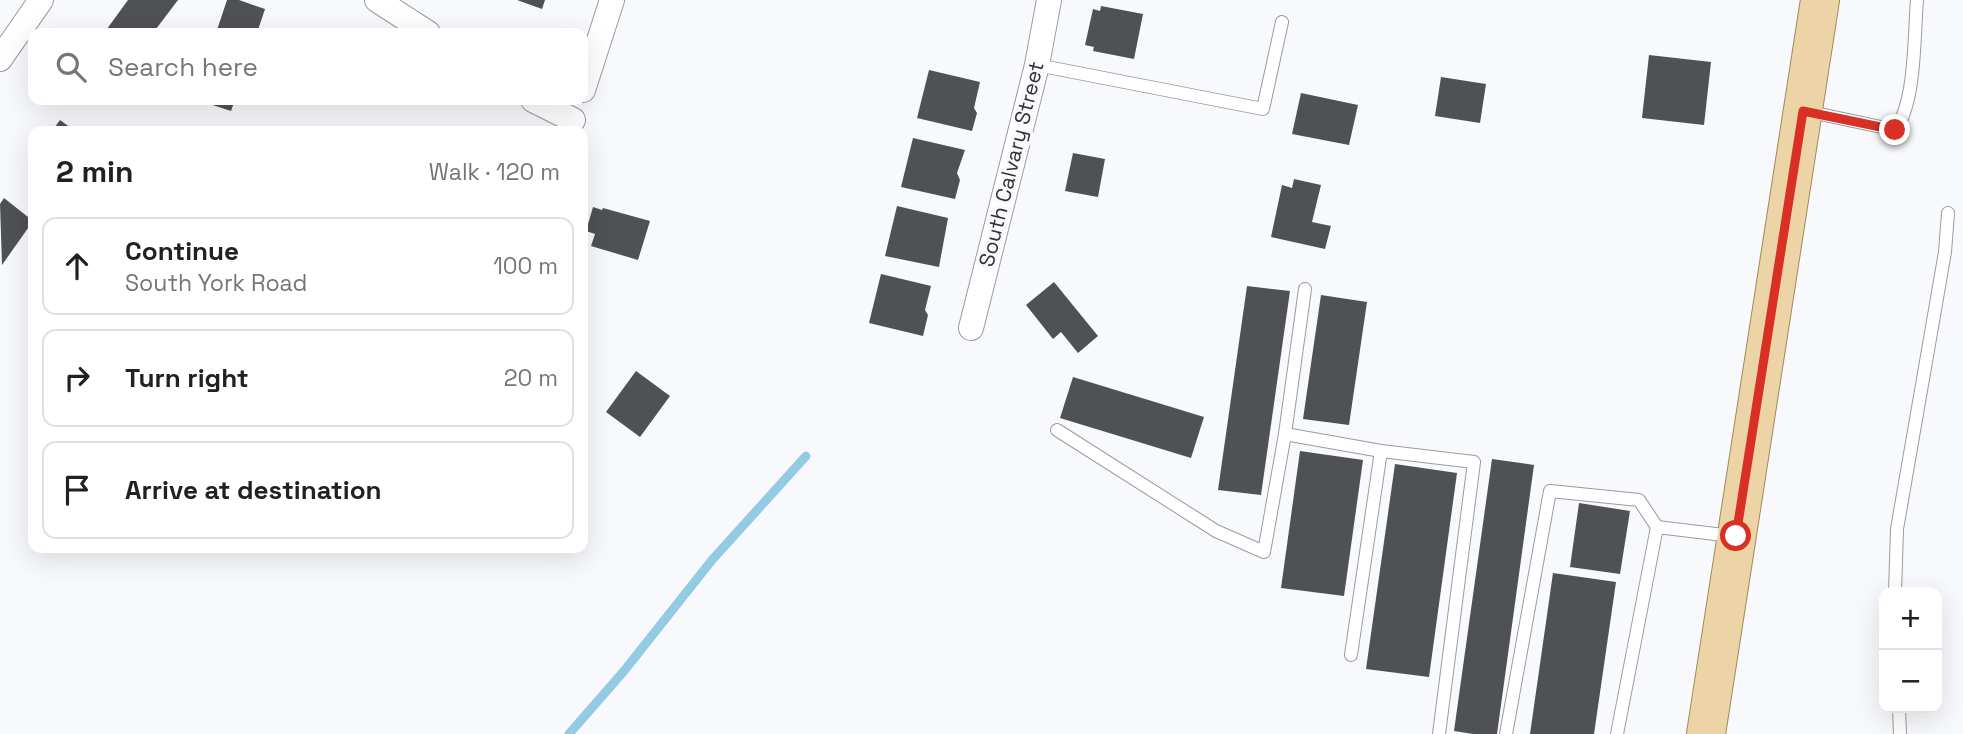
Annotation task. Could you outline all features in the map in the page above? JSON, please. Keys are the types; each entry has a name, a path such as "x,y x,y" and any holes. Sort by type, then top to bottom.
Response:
{"main road":[{"path":"1706,734 1820,0"}],"street":[{"path":"0,59 41,0"},
{"path":"377,0 420,28"},
{"path":"588,74 612,0"},
{"name":"South Calvary Street","path":"971,328 1037,65 1049,0"},
{"path":"545,105 574,117"}],"lane":[{"path":"1803,111 1895,130 1902,121 1909,96 1917,0"},
{"path":"1037,65 1263,109 1282,22"},
{"path":"1895,587 1897,529 1945,252 1948,213"},
{"path":"1057,430 1216,531 1264,552 1285,434 1305,289"},
{"path":"1285,434 1381,451 1474,462 1439,734"},
{"path":"1351,655 1381,451"},
{"path":"1506,734 1550,491 1639,500 1657,527 1617,734"},
{"path":"1657,527 1736,536"},
{"path":"1899,713 1900,734"}],"building":[{"path":"128,0 178,0 157,28 108,28"},
{"path":"227,0 239,0 265,9 259,28 218,28"},
{"path":"517,0 545,0 542,9"},
{"path":"1101,6 1143,14 1134,59 1093,51 1094,47 1085,45 1093,9 1100,11"},
{"path":"1649,55 1711,62 1704,125 1642,118"},
{"path":"929,70 980,82 972,131 917,118"},
{"path":"1441,77 1486,84 1480,123 1435,116"},
{"path":"1301,93 1358,105 1349,145 1292,134"},
{"path":"212,105 233,105 231,111"},
{"path":"60,120 68,126 56,126"},
{"path":"913,138 965,150 957,173 960,180 955,199 901,187"},
{"path":"1073,153 1105,159 1098,197 1065,191"},
{"path":"1294,179 1321,185 1312,222 1331,226 1325,249 1271,237 1282,185 1292,188"},
{"path":"4,198 28,217 28,228 2,265 0,204"},
{"path":"897,206 948,218 939,267 885,256"},
{"path":"593,207 650,221 638,260 591,246 595,234 588,232"},
{"path":"881,274 931,286 925,310 928,315 923,336 869,323"},
{"path":"1054,282 1098,336 1078,353 1061,332 1053,339 1026,305"},
{"path":"1247,286 1290,291 1261,495 1218,490"},
{"path":"1321,295 1367,302 1349,425 1303,419"},
{"path":"636,371 670,396 640,437 606,412"},
{"path":"1073,377 1204,417 1191,458 1060,418"},
{"path":"1300,451 1363,460 1344,596 1281,588"},
{"path":"1492,459 1534,465 1497,734 1473,734 1454,731"},
{"path":"1395,464 1457,473 1429,677 1366,669"},
{"path":"1579,503 1630,511 1620,574 1570,567"},
{"path":"1553,573 1616,582 1594,734 1530,734"}],"waterway":[{"path":"569,734 624,671 712,560 806,456"}],"route":[{"path":"1736,536 1803,111 1895,130"}]}
